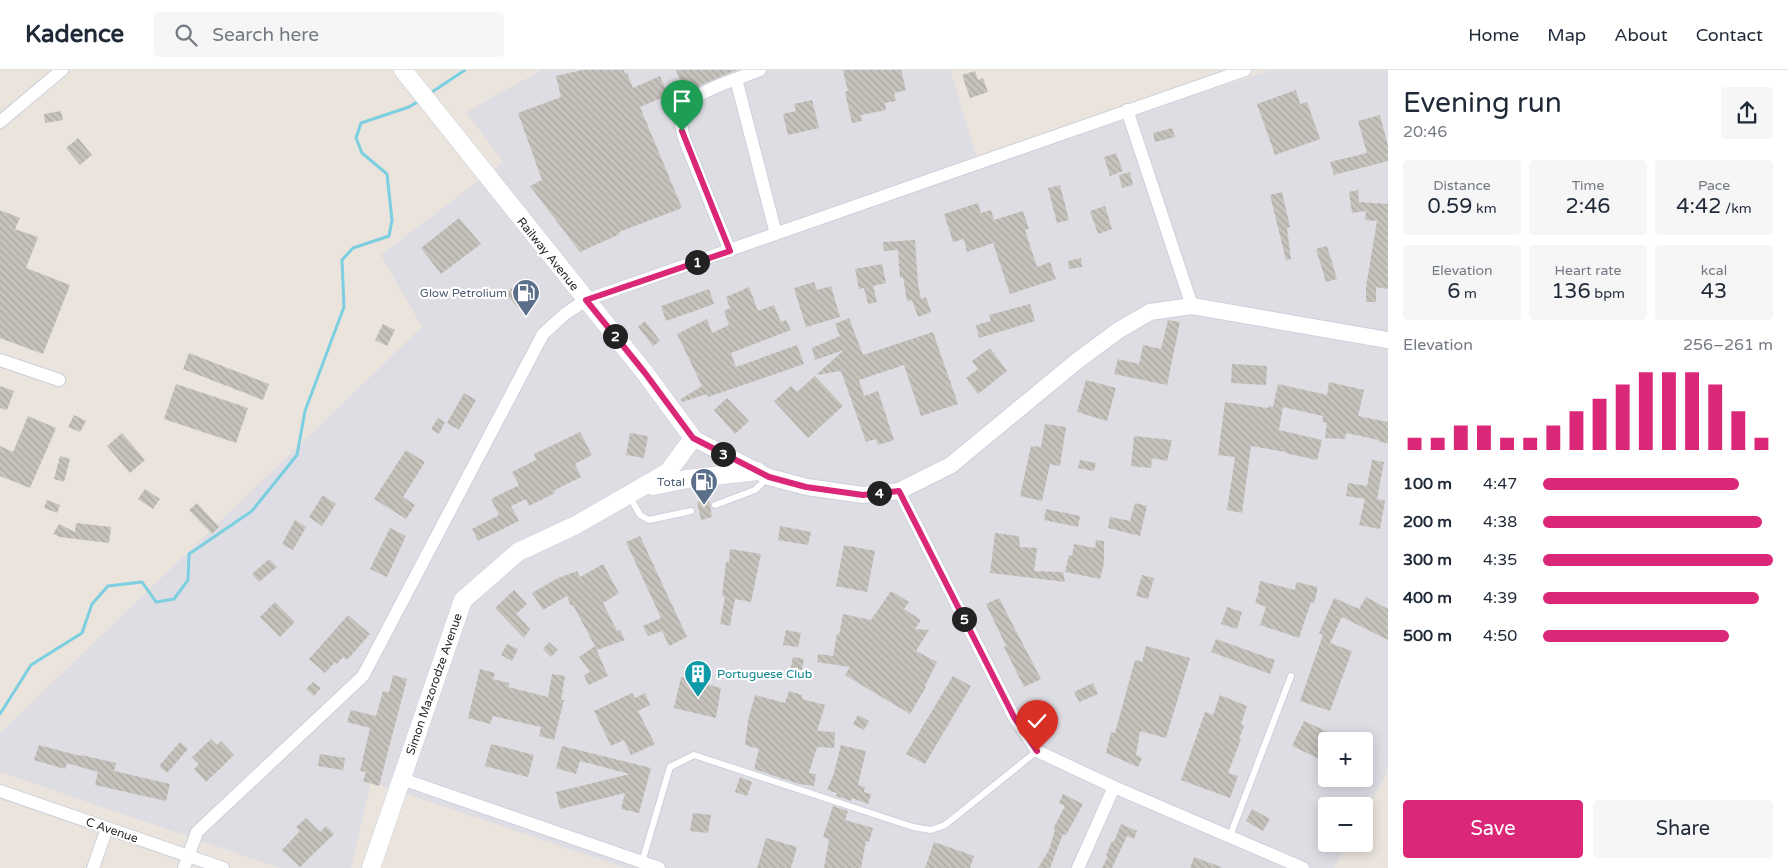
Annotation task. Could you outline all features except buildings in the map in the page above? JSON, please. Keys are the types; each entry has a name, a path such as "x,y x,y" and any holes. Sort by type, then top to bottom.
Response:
{"main road":[{"name":"Railway Avenue","path":"407,75 645,373 693,438"},
{"name":"Simon Mazorodze Avenue","path":"371,868 463,600 518,552 576,525 668,472 693,438"},
{"path":"635,491 687,479 763,474"}],"street":[{"path":"0,122 62,70"},
{"path":"730,251 687,146 682,131 682,112 689,102 700,94 760,70"},
{"path":"186,862 197,832 363,676 543,334 565,314 586,300 1245,70"},
{"path":"736,79 776,234"},
{"path":"1127,110 1192,306"},
{"path":"693,438 763,474 806,487 863,495 899,491 951,465 1077,361 1119,330 1150,312 1192,306 1388,340"},
{"path":"0,360 59,380"},
{"path":"899,491 1014,717 1037,751 1114,787 1303,868"},
{"path":"402,779 659,868"},
{"path":"1078,868 1114,787"},
{"name":"C Avenue","path":"0,791 107,828 186,862 223,868"},
{"path":"93,868 107,828"}],"lane":[{"path":"715,505 755,490 763,474"},
{"path":"635,491 640,515 649,520 690,511"},
{"path":"1230,836 1291,676"},
{"path":"642,862 670,767 694,755 913,827 931,830 945,825 1037,751"}],"shaded area":[{"path":"542,70 950,70 979,164 1272,70 1388,70 1388,771 1373,798 1318,797 1318,852 1343,852 1334,868 626,868 371,782 351,868 280,868 0,772 0,733 422,327 381,255 503,162 466,112"}],"waterway":[{"path":"429,94 465,70"},
{"path":"0,714 31,665 82,633 92,604 108,586 142,582 156,602 174,599 188,580 189,554 252,511 297,455 305,411 344,307 342,260 353,248 389,236 392,220 387,174 362,153 356,138 361,123 409,107 419,101"}],"place":[{"name":"Glow Petrolium","path":"526,317"},
{"name":"Total","path":"704,506"},
{"name":"Portuguese Club","path":"698,698"}],"route":[{"path":"682,131 730,251 586,300 645,373 693,438 769,477 806,487 863,495 899,491 1014,717 1037,751"}]}
